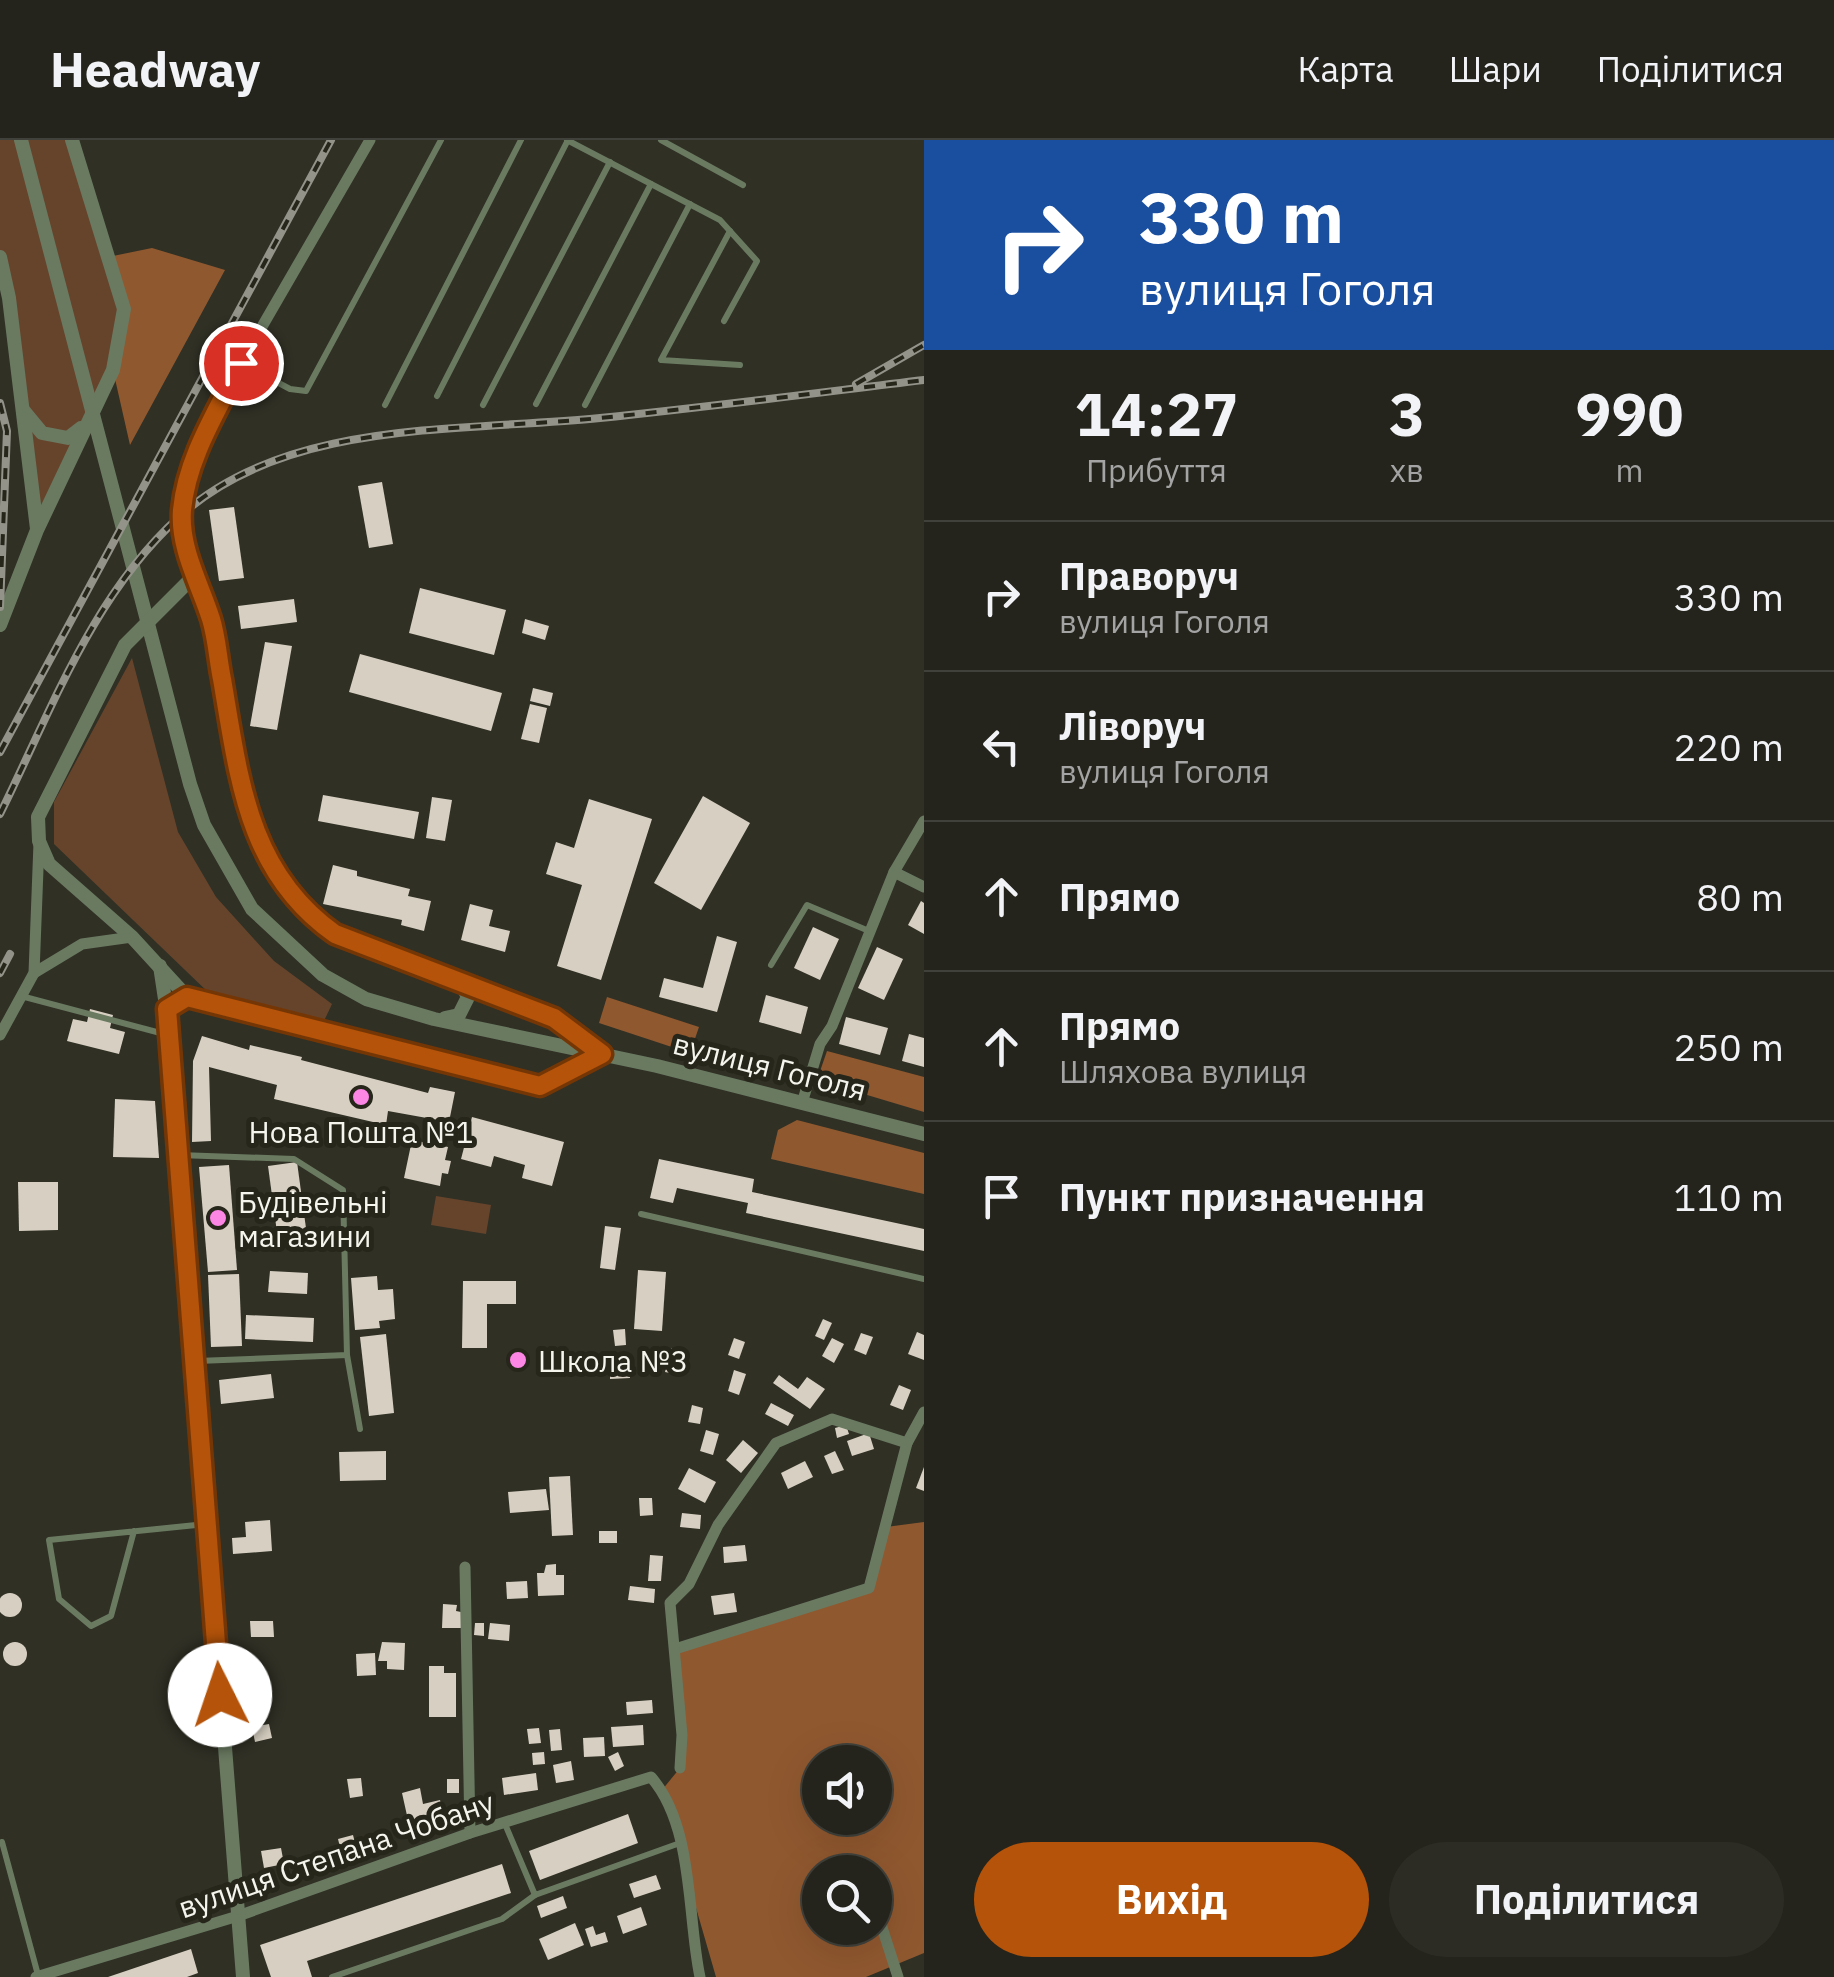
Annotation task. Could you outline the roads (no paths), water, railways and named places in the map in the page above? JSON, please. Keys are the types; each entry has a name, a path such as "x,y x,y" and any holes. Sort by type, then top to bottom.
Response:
{"street":[{"name":"вулиця Гоголя","path":"20,140 190,784 204,825 252,909 323,975 366,999 434,1020 602,1054 924,1134"},
{"path":"0,625 37,530 113,370 124,309 72,140"},
{"path":"0,1035 34,973 38,817 125,644 193,578 182,514 190,466 241,363 370,140"},
{"path":"0,258 9,298 37,530"},
{"path":"22,410 42,433 68,438 86,425"},
{"name":"вулиця Гоголя","path":"193,578 212,620 244,805 272,866 308,916 335,934 554,1018 602,1054"},
{"path":"802,1103 820,1044 832,1026 894,872 924,821"},
{"path":"39,841 49,864 132,937 187,997 540,1086 602,1054"},
{"path":"894,872 924,888"},
{"path":"34,973 82,944 132,937"},
{"path":"160,966 167,1009 244,1977"},
{"path":"434,1020 459,1015 464,1008 468,997 459,979"},
{"path":"167,1009 187,997"},
{"path":"540,1086 559,1072 562,1057 544,1043"},
{"path":"675,1649 869,1588 907,1442 924,1412"},
{"path":"680,1768 682,1735 670,1603 689,1584 718,1525 776,1444 832,1419 907,1442"},
{"path":"465,1566 470,1834"},
{"name":"вулиця Степана Чобану","path":"38,1977 238,1916 470,1834 651,1778 662,1790 680,1843"},
{"path":"680,1843 700,1977"},
{"path":"888,1945 898,1977"}],"lane":[{"path":"241,363 290,389 306,391 441,140"},
{"path":"385,404 521,140"},
{"path":"436,396 567,140 720,220 730,231 756,261 724,320"},
{"path":"662,140 743,185"},
{"path":"483,405 610,162"},
{"path":"536,404 651,184"},
{"path":"585,405 690,204"},
{"path":"730,231 661,360 740,365"},
{"path":"771,965 807,904 869,931"},
{"path":"21,996 169,1036"},
{"path":"178,1155 294,1159 343,1190 346,1355 360,1429"},
{"path":"641,1214 924,1278"},
{"path":"194,1361 346,1355"},
{"path":"134,1531 111,1616 91,1626 59,1599 50,1540 134,1531 207,1524"},
{"path":"505,1823 535,1895"},
{"path":"2,1842 38,1977"},
{"path":"332,1977 502,1919 535,1895 680,1843"}],"railway":[{"path":"0,752 331,140"},
{"path":"856,384 924,345"},
{"path":"0,814 76,656 121,582 179,517 223,485 271,462 324,446 379,436 600,418 924,380"},
{"path":"0,403 7,431 0,607"},
{"path":"0,973 10,954"}],"place":[{"name":"Нова Пошта №1","path":"361,1097"},
{"name":"Будівельні магазини","path":"218,1218"},
{"name":"Школа №3","path":"518,1360"}]}
